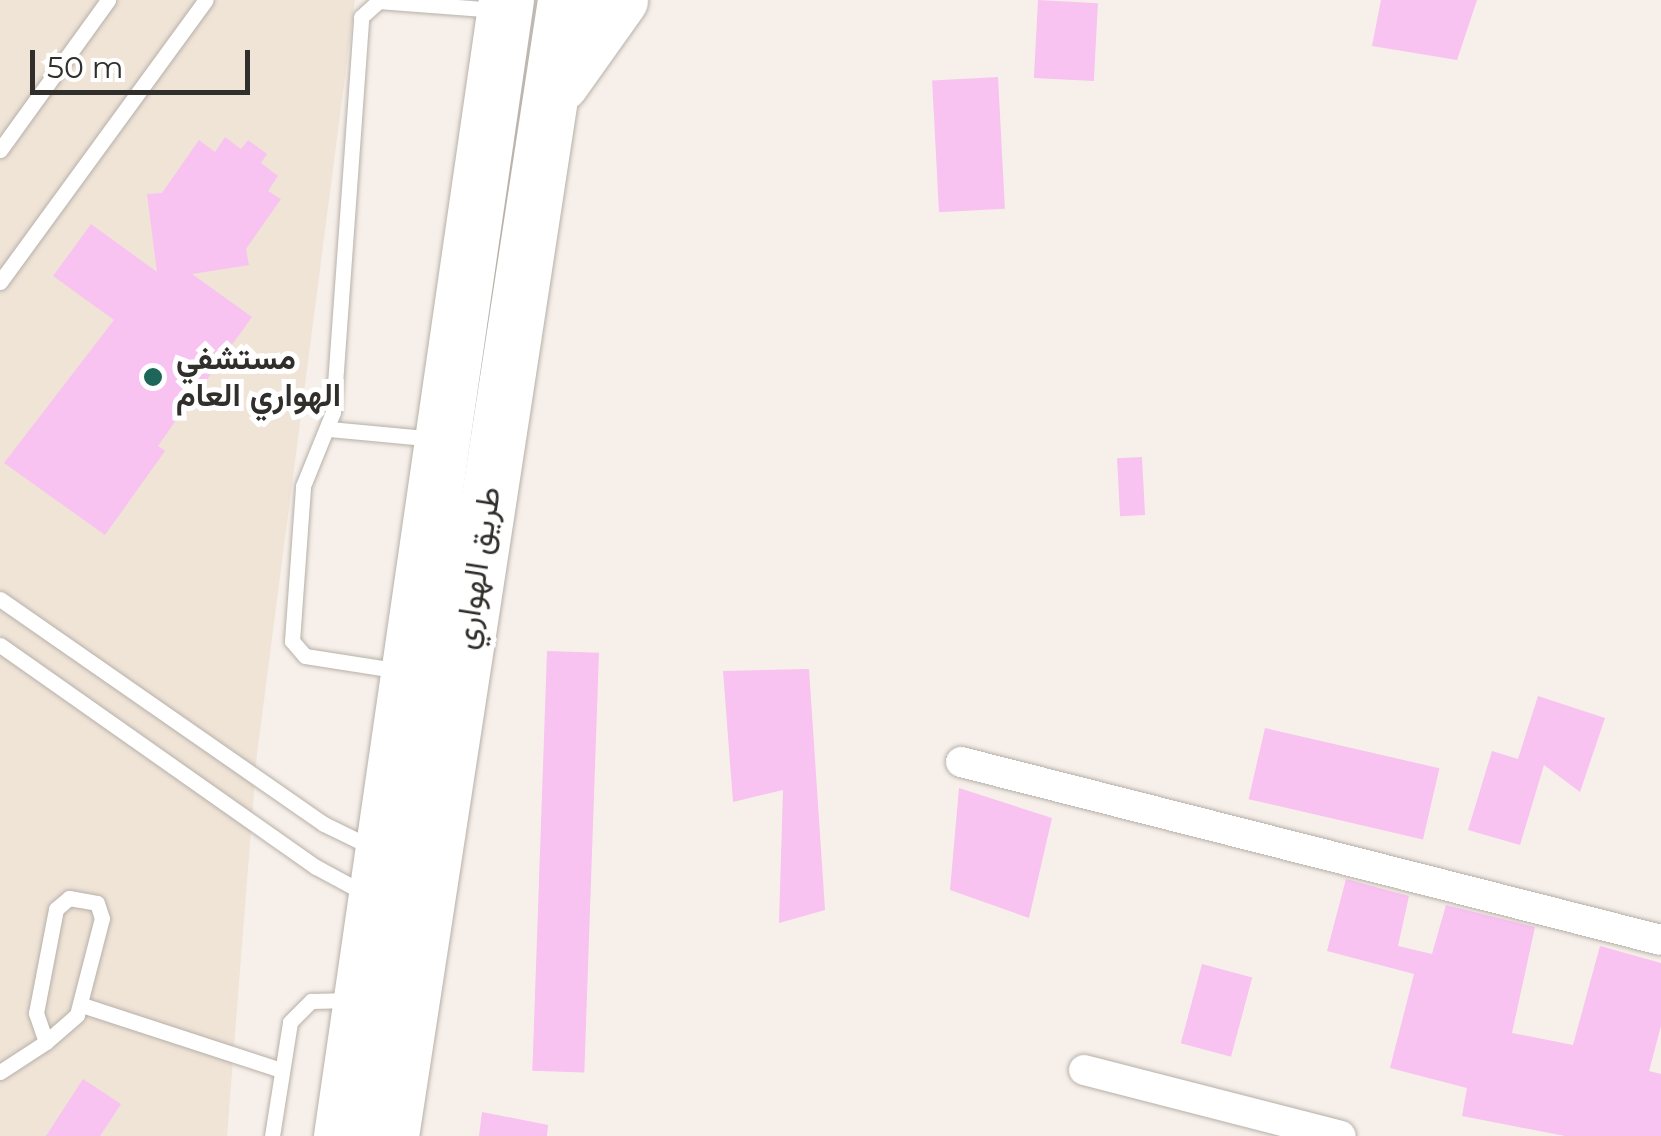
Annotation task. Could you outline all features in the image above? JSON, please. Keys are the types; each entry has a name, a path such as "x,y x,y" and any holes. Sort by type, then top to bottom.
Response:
{"highway":[{"name":"طريق الهواري","path":"340,1136 385,1004 565,0"},
{"path":"546,107 620,0"},
{"name":"طريق الهواري","path":"406,882 407,672 506,5"},
{"name":"طريق الهواري","path":"385,1004 391,1136"}],"street":[{"path":"960,762 1661,940"},
{"path":"1084,1070 1341,1136"}],"lane":[{"path":"0,150 108,0"},
{"path":"0,282 206,0"},
{"path":"407,672 305,656 292,641 303,486 329,429 361,16 378,1 506,5"},
{"path":"329,429 441,440"},
{"path":"0,599 406,882"},
{"path":"0,645 316,867 406,882"},
{"path":"0,1072 46,1042 70,1025 82,1005 102,912 92,901 69,898 56,909 36,1014 46,1042"},
{"path":"272,1136 287,1031 302,1007 322,998 385,1004"},
{"path":"82,1005 281,1070"}],"shaded area":[{"name":"مستشفي الهواري العام","path":"0,0 355,0 257,754 227,1136 0,1136"}],"building":[{"path":"1038,0 1098,3 1094,81 1034,78"},
{"path":"1381,0 1477,0 1457,60 1372,46"},
{"path":"998,77 1005,209 939,212 932,80"},
{"path":"225,137 241,149 248,140 267,154 261,163 278,176 268,191 281,199 246,249 249,265 192,274 252,317 203,385 211,391 197,409 188,403 158,446 165,451 105,535 4,463 114,320 53,276 91,224 157,272 147,194 162,193 199,140 215,152"},
{"path":"1142,457 1145,515 1120,516 1117,458"},
{"path":"547,651 599,653 584,1073 532,1071"},
{"path":"809,669 825,910 779,923 783,790 733,802 723,671"},
{"path":"1538,696 1605,718 1580,792 1544,765 1520,845 1468,830 1492,751 1518,759"},
{"path":"1265,728 1439,768 1423,839 1249,799"},
{"path":"959,788 1052,818 1029,918 950,890"},
{"path":"1346,879 1409,896 1398,946 1432,954 1446,905 1535,927 1512,1033 1573,1045 1600,946 1661,963 1661,1026 1649,1071 1661,1074 1661,1136 1565,1136 1462,1116 1467,1088 1390,1068 1414,974 1327,951"},
{"path":"1202,964 1252,977 1231,1057 1181,1043"},
{"path":"83,1079 121,1104 100,1136 46,1136"},
{"path":"482,1112 548,1125 547,1136 479,1136"}],"place":[{"name":"مستشفي الهواري العام","path":"153,377"}]}
